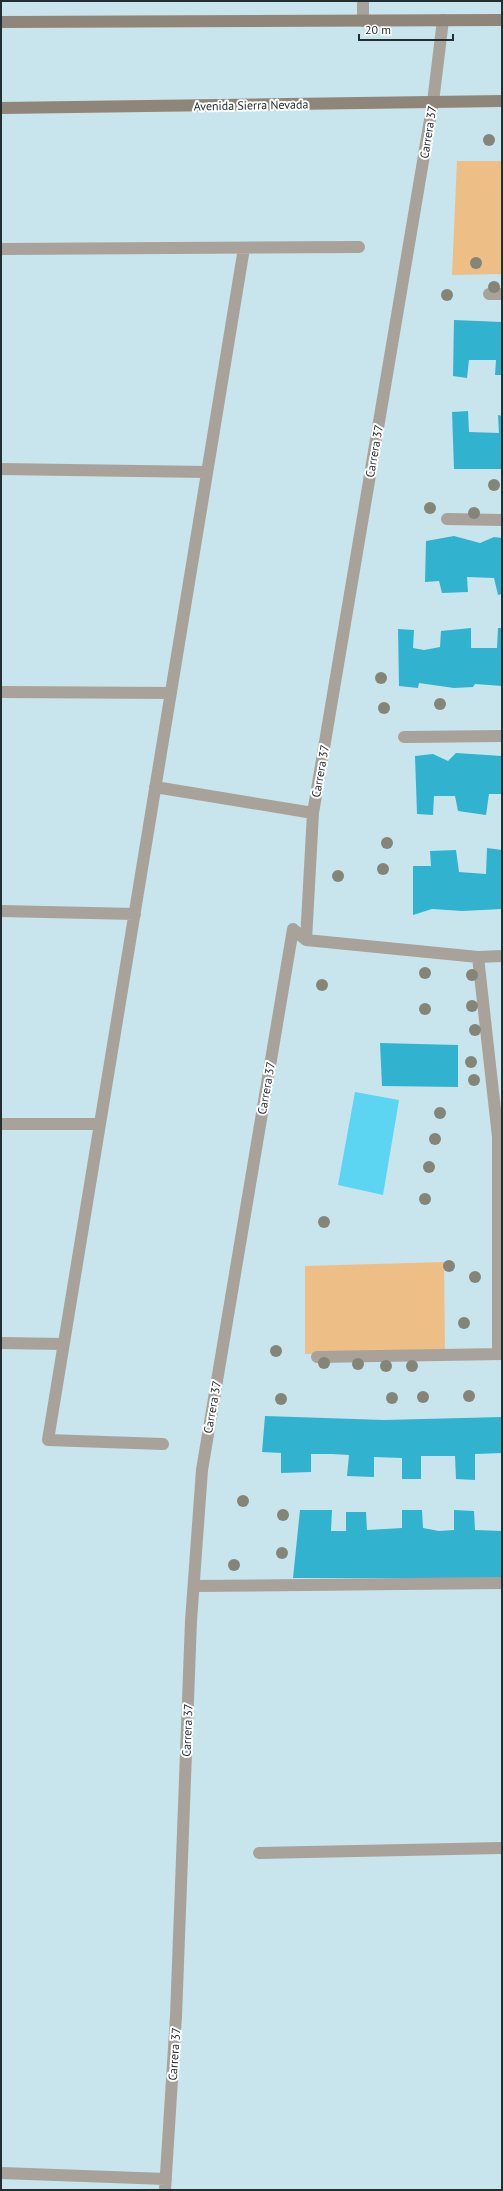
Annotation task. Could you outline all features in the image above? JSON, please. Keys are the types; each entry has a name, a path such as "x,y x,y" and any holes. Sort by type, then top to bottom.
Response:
{"main road":[{"path":"1,22 502,20"},
{"name":"Avenida Sierra Nevada","path":"1,108 502,101"}],"street":[{"path":"363,1 363,21"},
{"name":"Carrera 37","path":"306,940 313,813 433,102 444,20"},
{"path":"1,249 359,247"},
{"path":"163,1444 48,1440 244,248"},
{"path":"489,294 502,294"},
{"path":"1,469 207,472"},
{"path":"447,519 502,520"},
{"path":"1,692 171,693"},
{"path":"404,737 502,736"},
{"path":"155,787 313,813"},
{"path":"1,911 135,914"},
{"name":"Carrera 37","path":"165,2185 176,2016 194,1586 205,1450 294,929 306,940"},
{"path":"306,940 478,957 502,956"},
{"path":"317,1357 500,1354 500,1137 478,957"},
{"path":"1,1124 100,1124"},
{"path":"1,1343 63,1344"},
{"path":"194,1586 502,1583"},
{"path":"259,1853 502,1848"},
{"path":"1,2173 165,2185"}],"shaded area":[{"path":"457,161 502,161 502,274 452,275"},
{"path":"444,1262 445,1352 305,1354 305,1266"}],"water":[{"path":"355,1092 399,1100 383,1195 338,1185"}],"building":[{"path":"454,320 502,322 502,375 495,375 496,360 469,360 467,378 453,376"},
{"path":"468,411 469,432 499,433 498,415 502,416 502,469 454,469 452,412"},
{"path":"454,536 480,543 494,537 502,538 502,594 498,595 494,578 467,577 468,592 442,593 439,581 425,582 426,541"},
{"path":"471,628 471,648 497,648 498,628 502,628 502,686 475,684 473,687 454,688 419,683 418,688 399,686 398,629 414,630 413,648 424,650 440,647 441,631"},
{"path":"456,753 502,756 502,794 489,794 486,815 458,811 455,796 434,796 433,815 417,814 415,756 433,754 448,761"},
{"path":"487,848 502,850 502,909 462,911 432,909 413,915 413,866 431,866 430,851 456,850 459,872 486,874"},
{"path":"380,1043 458,1045 458,1087 382,1086"},
{"path":"265,1416 384,1420 502,1417 502,1453 475,1454 475,1480 456,1479 455,1456 421,1456 421,1479 402,1479 402,1458 374,1457 374,1477 347,1476 349,1455 332,1454 311,1454 311,1472 281,1473 281,1453 262,1452"},
{"path":"300,1510 332,1510 331,1531 346,1531 346,1512 366,1512 367,1530 402,1528 402,1510 422,1510 423,1528 439,1531 454,1530 454,1510 474,1511 475,1530 502,1531 502,1578 293,1578"}]}
